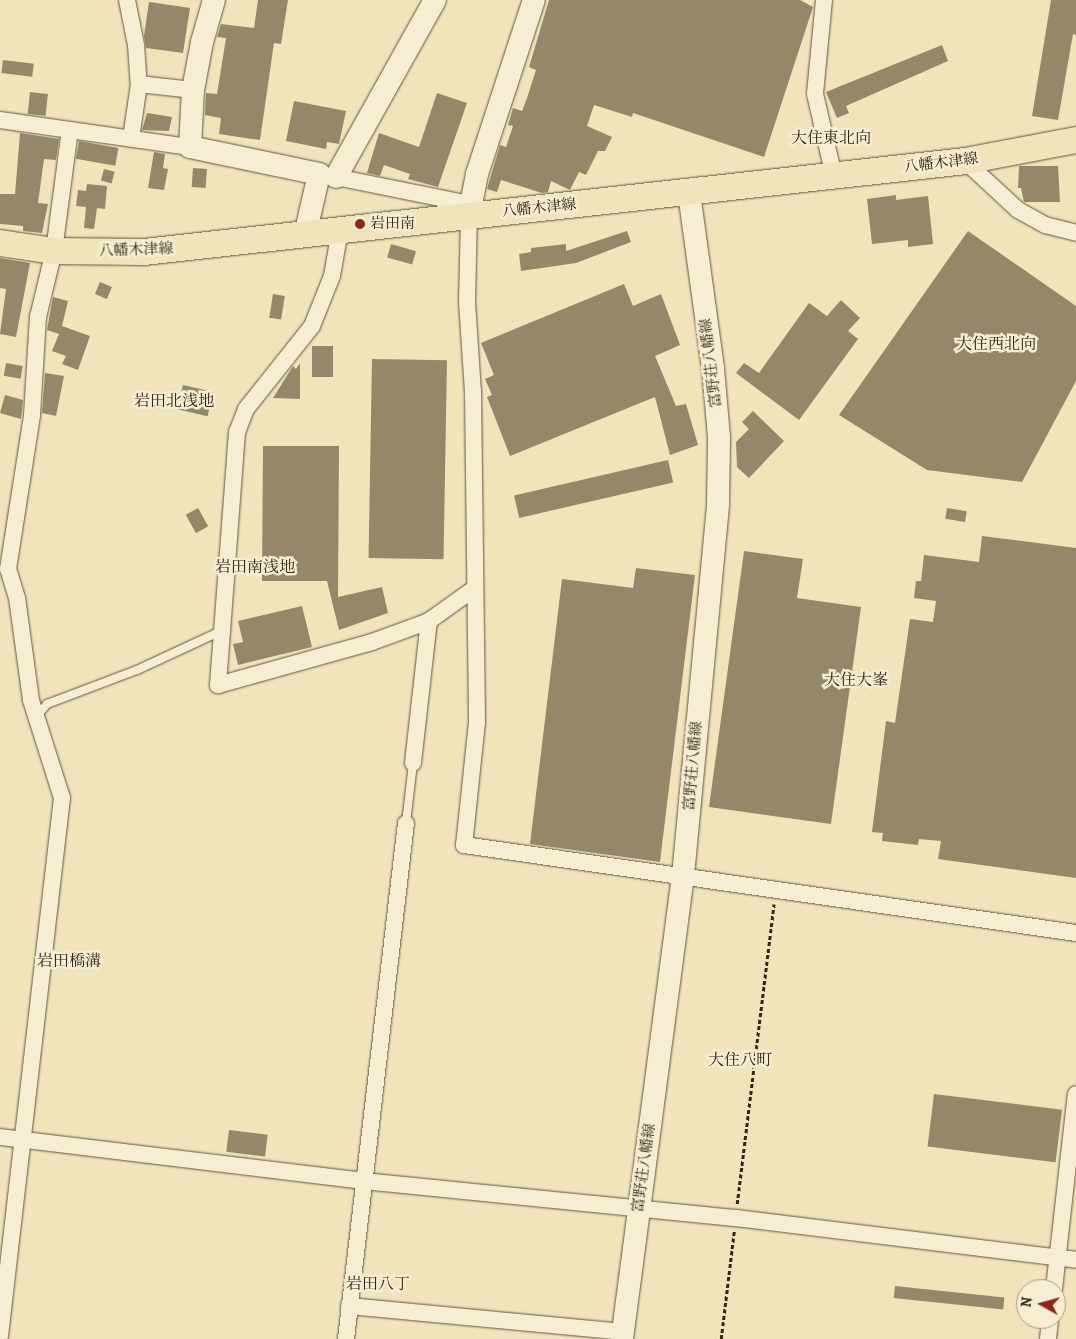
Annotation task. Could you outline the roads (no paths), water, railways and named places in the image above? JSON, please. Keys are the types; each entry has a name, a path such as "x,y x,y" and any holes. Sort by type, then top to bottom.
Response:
{"main road":[{"path":"214,0 202,42 193,90 190,147 328,175"},
{"path":"305,235 328,175 435,0"},
{"path":"469,210 534,0"},
{"name":"八幡木津線","path":"0,243 54,251 144,252 305,235 469,210 689,192 964,162 1076,140"},
{"name":"富野荘八幡線","path":"622,1335 683,876 718,504 719,437 713,368 689,192"}],"street":[{"path":"127,0 136,45 139,84 131,138"},
{"path":"824,0 815,94 834,176"},
{"path":"139,84 193,90"},
{"path":"0,120 190,147"},
{"path":"0,1336 62,798 35,717 18,598 6,582 32,415 38,317 54,251 70,130"},
{"path":"964,162 1018,210 1044,225 1076,233"},
{"path":"328,175 469,210 467,302 473,392 476,722 464,845 683,876 776,887 1076,933"},
{"path":"340,230 332,276 312,326 246,409 237,432 218,685 372,642 429,621 475,588"},
{"path":"413,763 429,621"},
{"path":"346,1339 406,823"},
{"path":"1055,1279 1076,1094"},
{"path":"0,1137 364,1181 736,1218 1076,1260"},
{"path":"349,1306 622,1335"}],"lane":[{"path":"35,717 47,704 137,670 223,630"},
{"path":"406,823 413,763"}],"place":[{"name":"岩田南","path":"360,224"}],"district":[{"name":"大住東北向","path":"831,138"},
{"name":"大住西北向","path":"996,344"},
{"name":"岩田北浅地","path":"174,401"},
{"name":"岩田南浅地","path":"255,567"},
{"name":"大住大峯","path":"856,680"},
{"name":"岩田橋溝","path":"69,961"},
{"name":"大住八町","path":"740,1060"},
{"name":"岩田八丁","path":"378,1284"}]}
